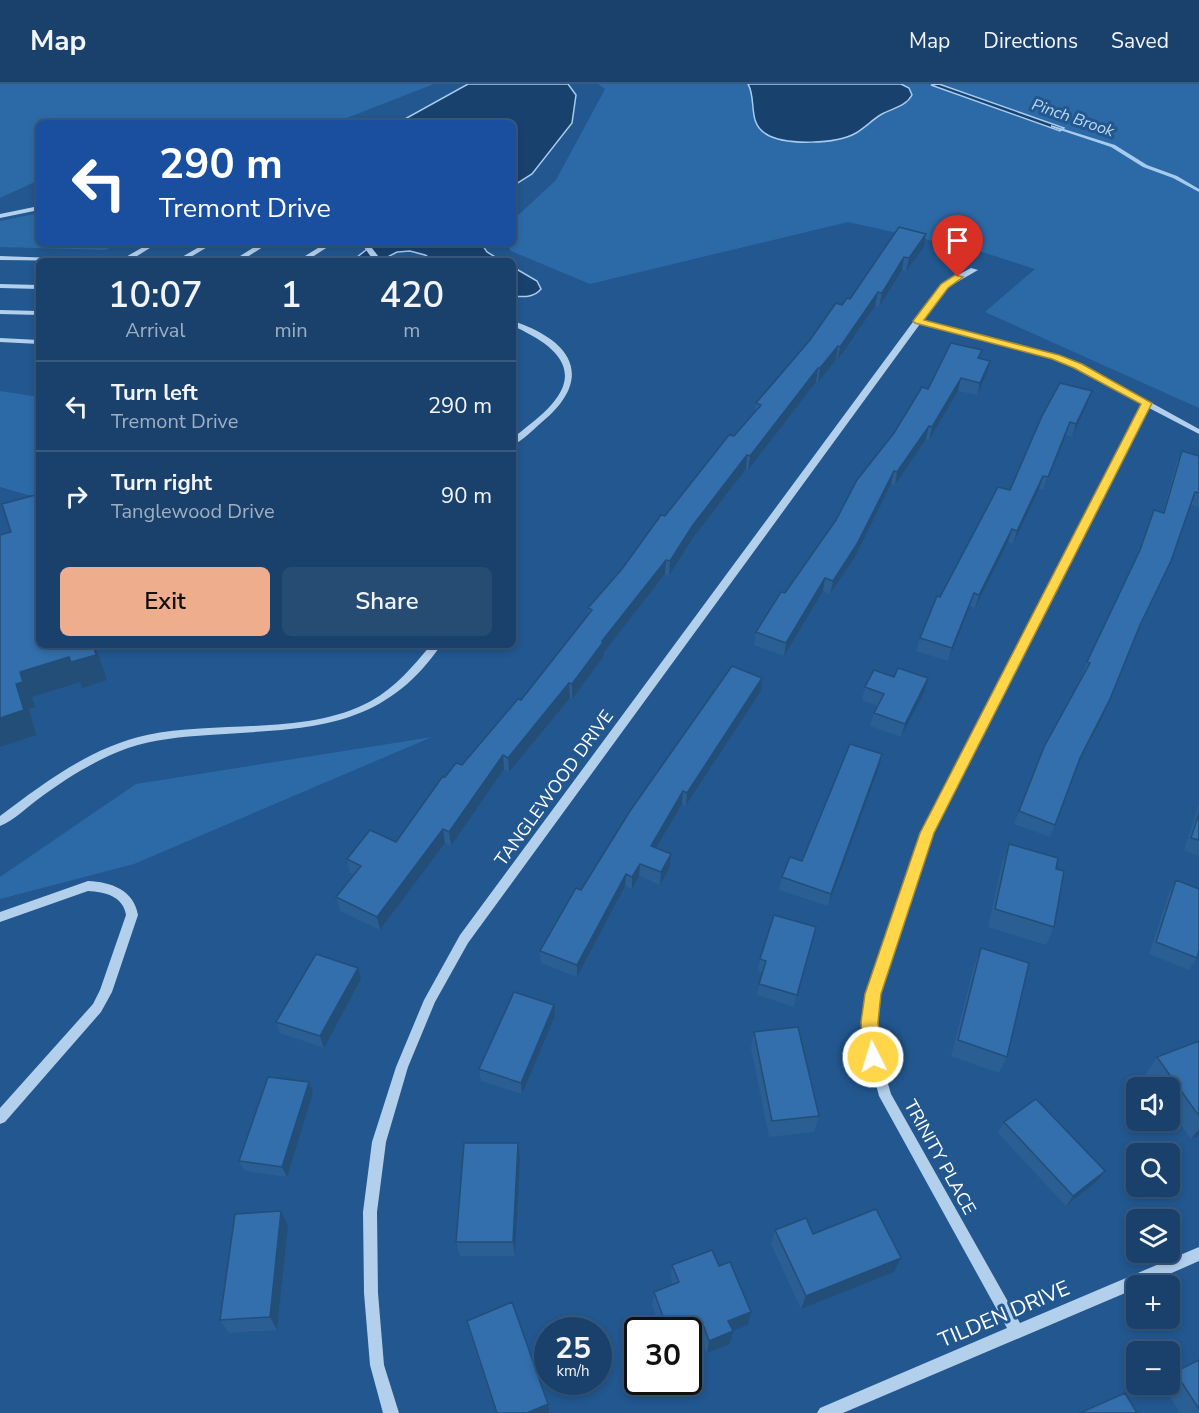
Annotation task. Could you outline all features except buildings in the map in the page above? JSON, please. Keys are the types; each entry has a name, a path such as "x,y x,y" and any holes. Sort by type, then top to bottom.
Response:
{"street":[{"path":"0,216 36,209"},
{"path":"129,258 150,246"},
{"path":"184,258 206,246"},
{"path":"241,258 261,246"},
{"path":"306,258 326,246"},
{"path":"366,246 376,258"},
{"path":"0,258 36,259"},
{"name":"TANGLEWOOD DRIVE","path":"391,1413 377,1365 371,1293 370,1212 379,1142 402,1067 430,999 464,939 944,286 974,270"},
{"path":"0,286 36,286"},
{"path":"0,312 36,313"},
{"path":"918,321 1055,357 1078,366 1199,432"},
{"path":"516,324 549,341 561,352 569,367 567,387 556,404 516,439"},
{"path":"0,340 36,342"},
{"name":"TRINITY PLACE","path":"1017,1331 885,1096 873,1057 870,1022 873,994 927,833 1147,403"},
{"path":"0,822 78,766 110,751 142,740 176,733 292,728 325,723 356,712 379,701 403,684 425,662 434,648"},
{"path":"0,917 88,886 100,886 126,898 132,905 132,915 106,992 97,1008 0,1118"},
{"name":"TILDEN DRIVE","path":"825,1413 1199,1254"}],"shaded area":[{"path":"0,84 434,84 342,120 36,120 36,181 0,198"},
{"path":"468,84 568,84 576,95 572,123 532,174 516,184 516,120 400,120"},
{"path":"598,84 1199,84 1199,408 985,312 1035,269 979,251 848,222 590,284 511,251 507,246 516,246 516,217 556,180 605,89"},
{"path":"748,84 901,84 909,88 912,95 903,104 882,114 860,131 847,137 798,142 775,138 760,129 754,117 751,90"},
{"path":"939,84 1064,128 1060,131 931,85"},
{"path":"36,214 36,246 115,246 105,250 0,247 0,221"},
{"path":"371,246 483,246 487,252 497,258 430,258 410,251 397,252 386,258 356,258"},
{"path":"516,269 537,281 541,289 524,297 516,296"},
{"path":"0,391 36,397 36,497 0,487"},
{"path":"432,737 134,864 0,899 0,877 136,784"}],"waterway":[{"name":"Pinch Brook","path":"1053,126 1113,146 1145,166 1175,177 1199,191"}],"route":[{"path":"873,1057 870,1022 873,994 927,833 1064,561 1096,504 1147,403 1078,366 1055,357 918,321 944,286 958,277"}]}
